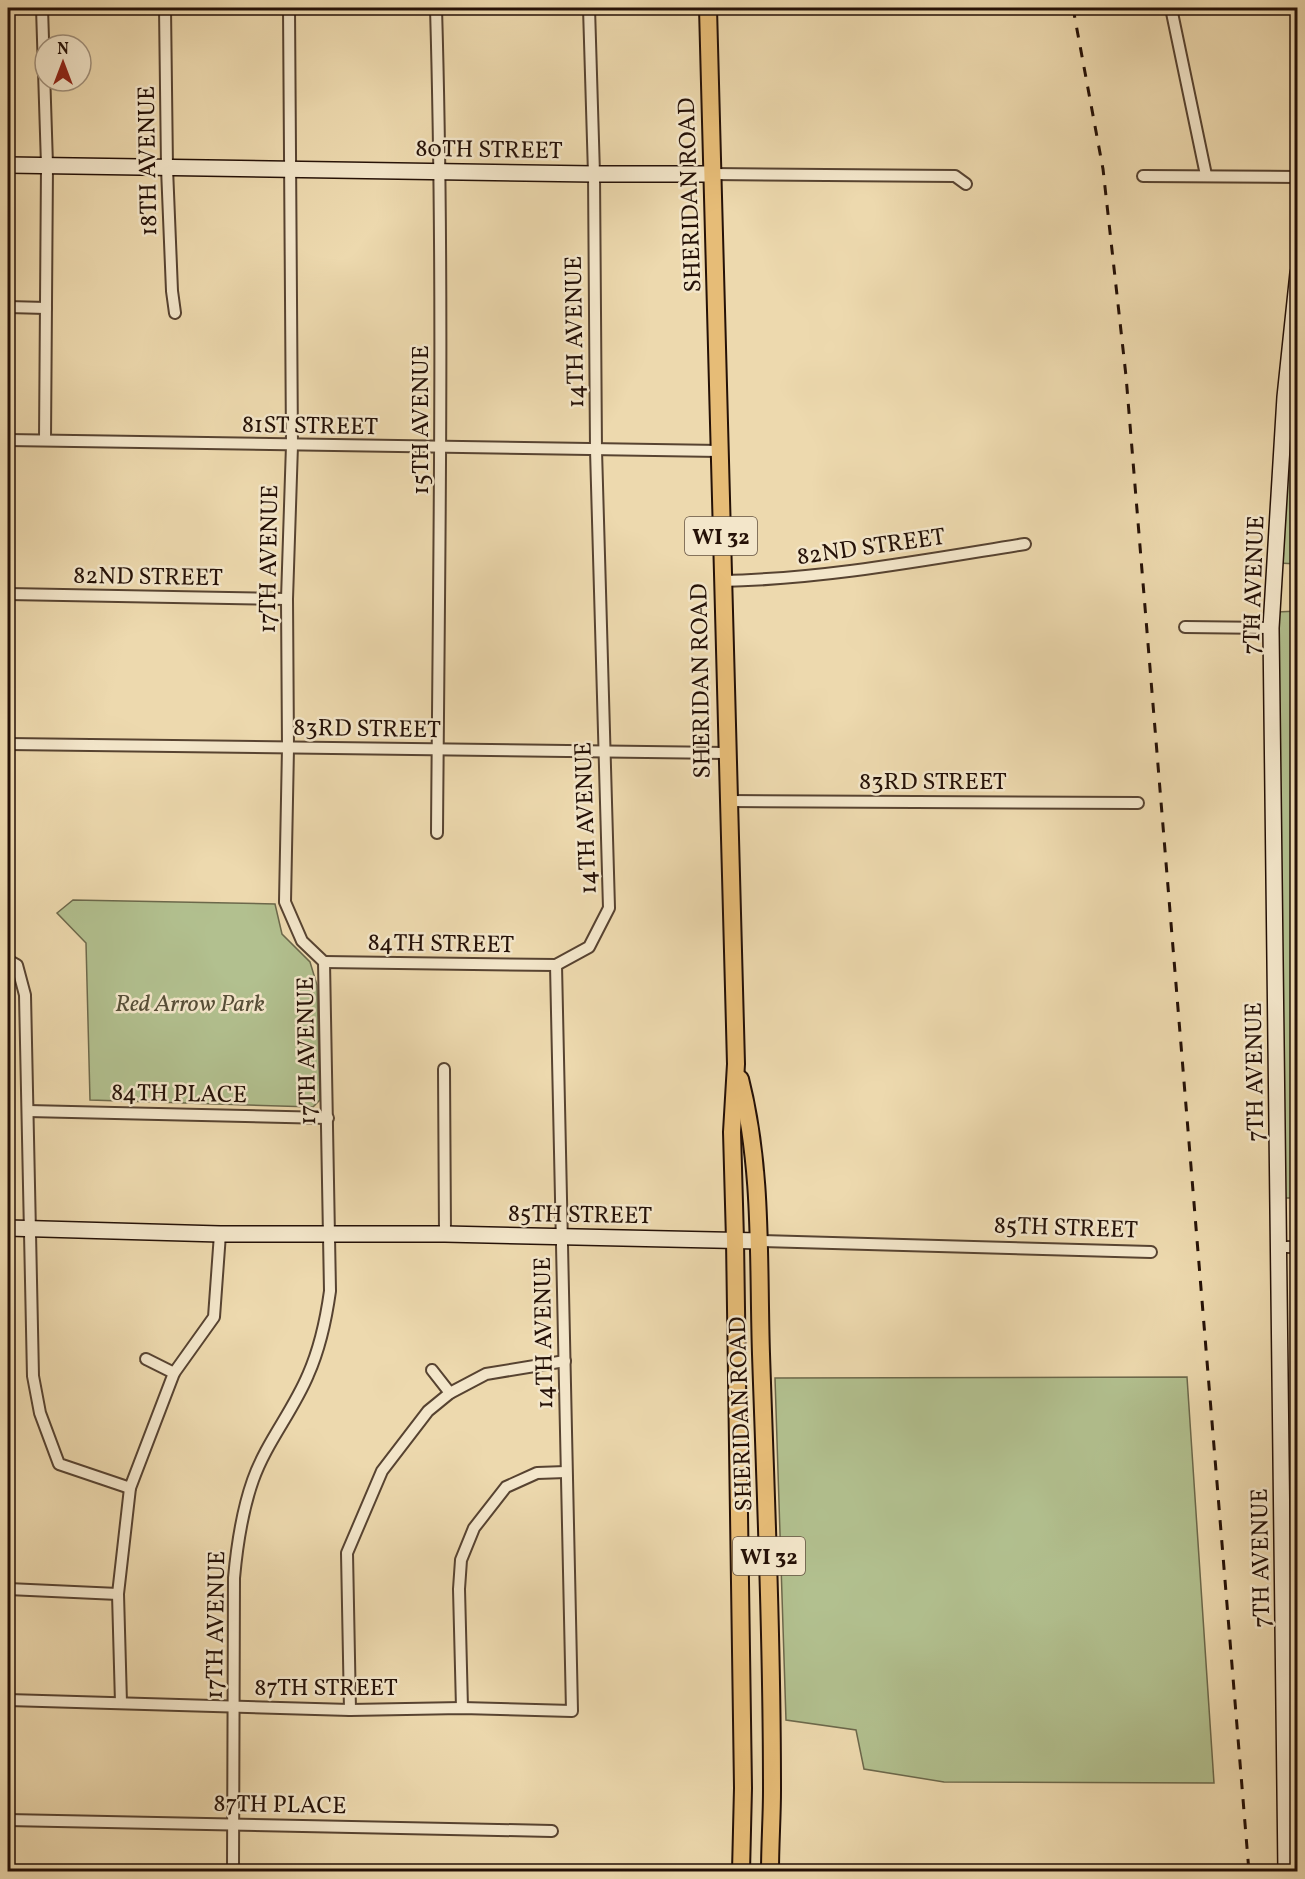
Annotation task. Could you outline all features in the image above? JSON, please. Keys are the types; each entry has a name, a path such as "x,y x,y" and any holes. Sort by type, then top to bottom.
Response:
{"main road":[{"name":"SHERIDAN ROAD","path":"708,8 736,1064 732,1132 743,1788 741,1872"},
{"name":"SHERIDAN ROAD","path":"736,1064 748,1111 758,1192 761,1353 770,1582 772,1786 770,1872"}],"street":[{"path":"42,8 47,165 45,440"},
{"name":"18TH AVENUE","path":"165,8 167,168 175,313"},
{"name":"17TH AVENUE","path":"233,1872 234,1578 238,1538 253,1480 271,1442 308,1376 325,1328 330,1291 324,962 302,941 285,902 288,748 287,599 292,445 289,8"},
{"name":"15TH AVENUE","path":"436,8 441,171 437,833"},
{"name":"14TH AVENUE","path":"572,1711 556,965 589,947 609,908 596,450 594,174 588,8"},
{"path":"1171,8 1206,175"},
{"name":"80TH STREET","path":"8,165 594,174 955,176 966,184"},
{"path":"1143,176 1298,177"},
{"name":"7TH AVENUE","path":"1286,1872 1271,628 1285,397 1298,273"},
{"path":"8,307 46,308"},
{"name":"81ST STREET","path":"8,440 441,448 720,450"},
{"name":"82ND STREET","path":"722,580 775,580 839,573 1025,544"},
{"name":"82ND STREET","path":"8,594 287,599"},
{"path":"1185,627 1271,628"},
{"name":"83RD STREET","path":"8,744 726,753"},
{"name":"83RD STREET","path":"728,801 1138,803"},
{"name":"84TH STREET","path":"324,962 556,965"},
{"path":"12,963 26,995 33,1376 40,1413 59,1464 130,1488"},
{"path":"444,1069 445,1234"},
{"name":"84TH PLACE","path":"28,1111 328,1118"},
{"name":"85TH STREET","path":"8,1228 220,1234 562,1236 1151,1252"},
{"path":"121,1702 118,1594 130,1488 174,1373 214,1317 220,1234"},
{"path":"1279,1247 1298,1247"},
{"path":"146,1359 174,1373"},
{"path":"350,1710 347,1553 382,1472 428,1411 450,1393 486,1374 565,1361"},
{"path":"432,1370 450,1393"},
{"path":"462,1708 459,1589 461,1560 474,1528 506,1487 537,1473 566,1472"},
{"path":"8,1589 118,1594"},
{"name":"87TH STREET","path":"8,1700 350,1710 462,1708 572,1711"},
{"name":"87TH PLACE","path":"8,1820 552,1831"}],"green space":[{"path":"1297,313 1297,564 1279,563"},
{"path":"1298,611 1297,1198 1283,1198 1277,612"},
{"name":"Red Arrow Park","path":"73,900 275,904 282,934 310,962 317,985 320,1100 313,1107 90,1100 86,943 57,913"},
{"path":"1187,1377 1214,1783 944,1782 864,1769 856,1730 786,1720 775,1378"}],"railway":[{"path":"1073,8 1103,169 1126,376 1249,1872"}]}
